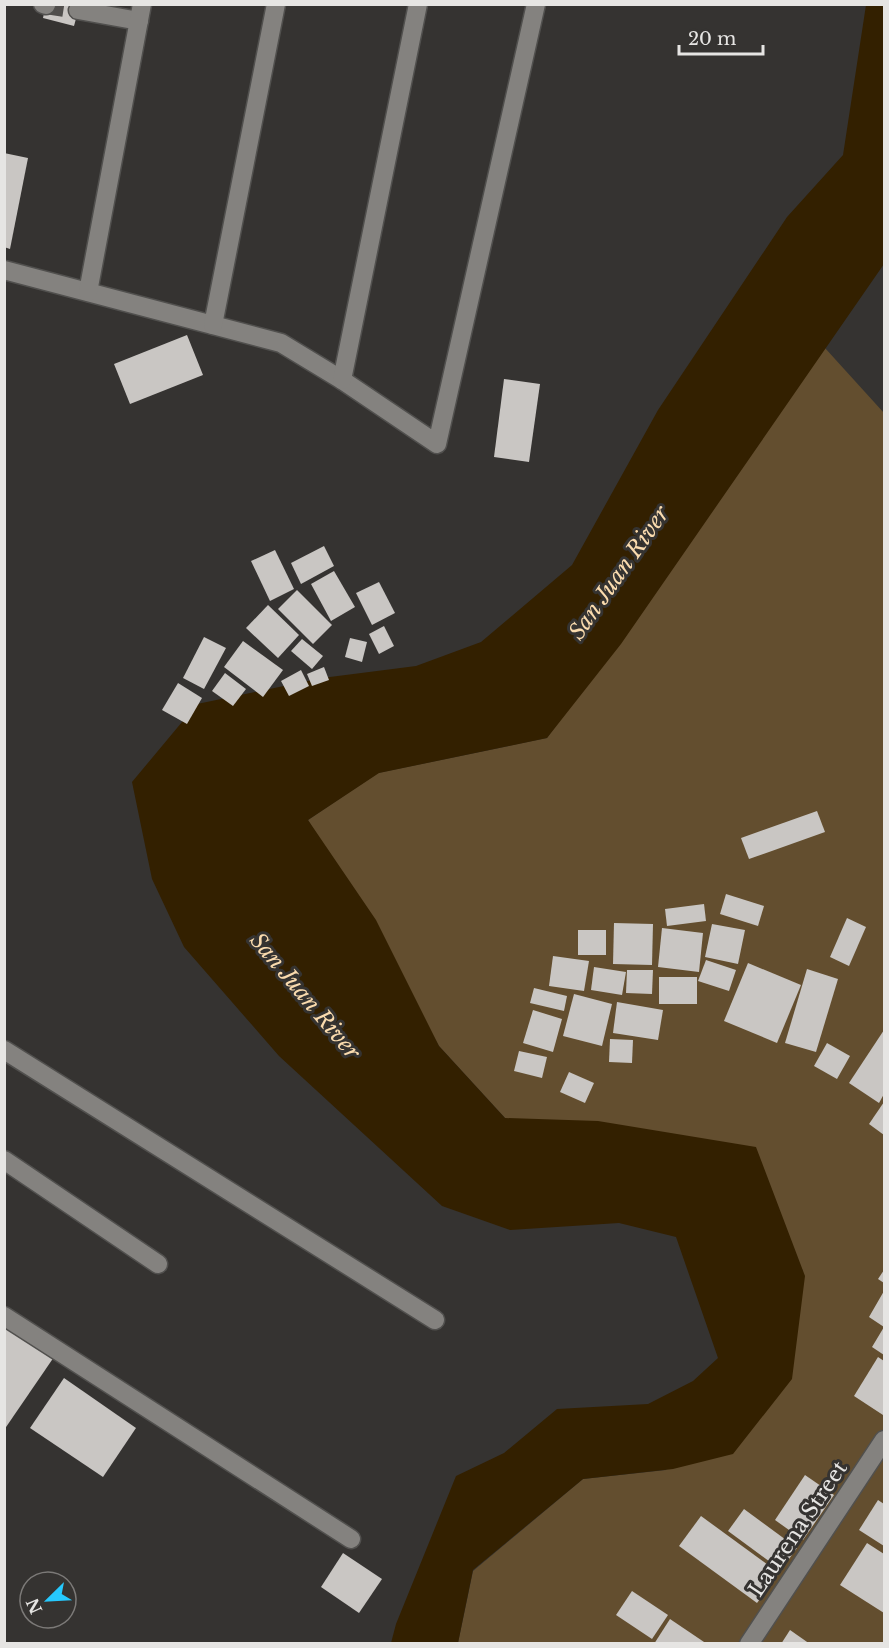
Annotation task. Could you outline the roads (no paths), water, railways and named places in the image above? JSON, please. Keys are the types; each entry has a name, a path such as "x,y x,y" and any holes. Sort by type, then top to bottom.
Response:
{"street":[{"path":"213,325 276,4"},
{"path":"342,380 418,4"},
{"path":"4,270 281,343 342,380 437,444 536,4"},
{"path":"78,10 140,13 88,292"},
{"path":"4,1050 435,1320"},
{"path":"4,1160 158,1264"},
{"path":"4,1316 351,1539"},
{"name":"Laurena Street","path":"749,1644 885,1440"}],"water":[{"name":"San Juan River","path":"866,5 884,5 884,264 621,644 547,738 379,773 308,820 376,920 439,1046 505,1118 598,1121 756,1147 805,1276 792,1379 733,1454 673,1469 583,1479 473,1570 458,1643 391,1643 396,1624 456,1476 504,1453 557,1409 648,1404 693,1381 718,1358 676,1237 619,1223 510,1230 442,1206 279,1056 184,947 152,879 132,782 197,704 322,678 416,666 481,642 572,565 658,410 787,217 843,155"}],"tunnel":[{"path":"46,5 78,10"}]}
